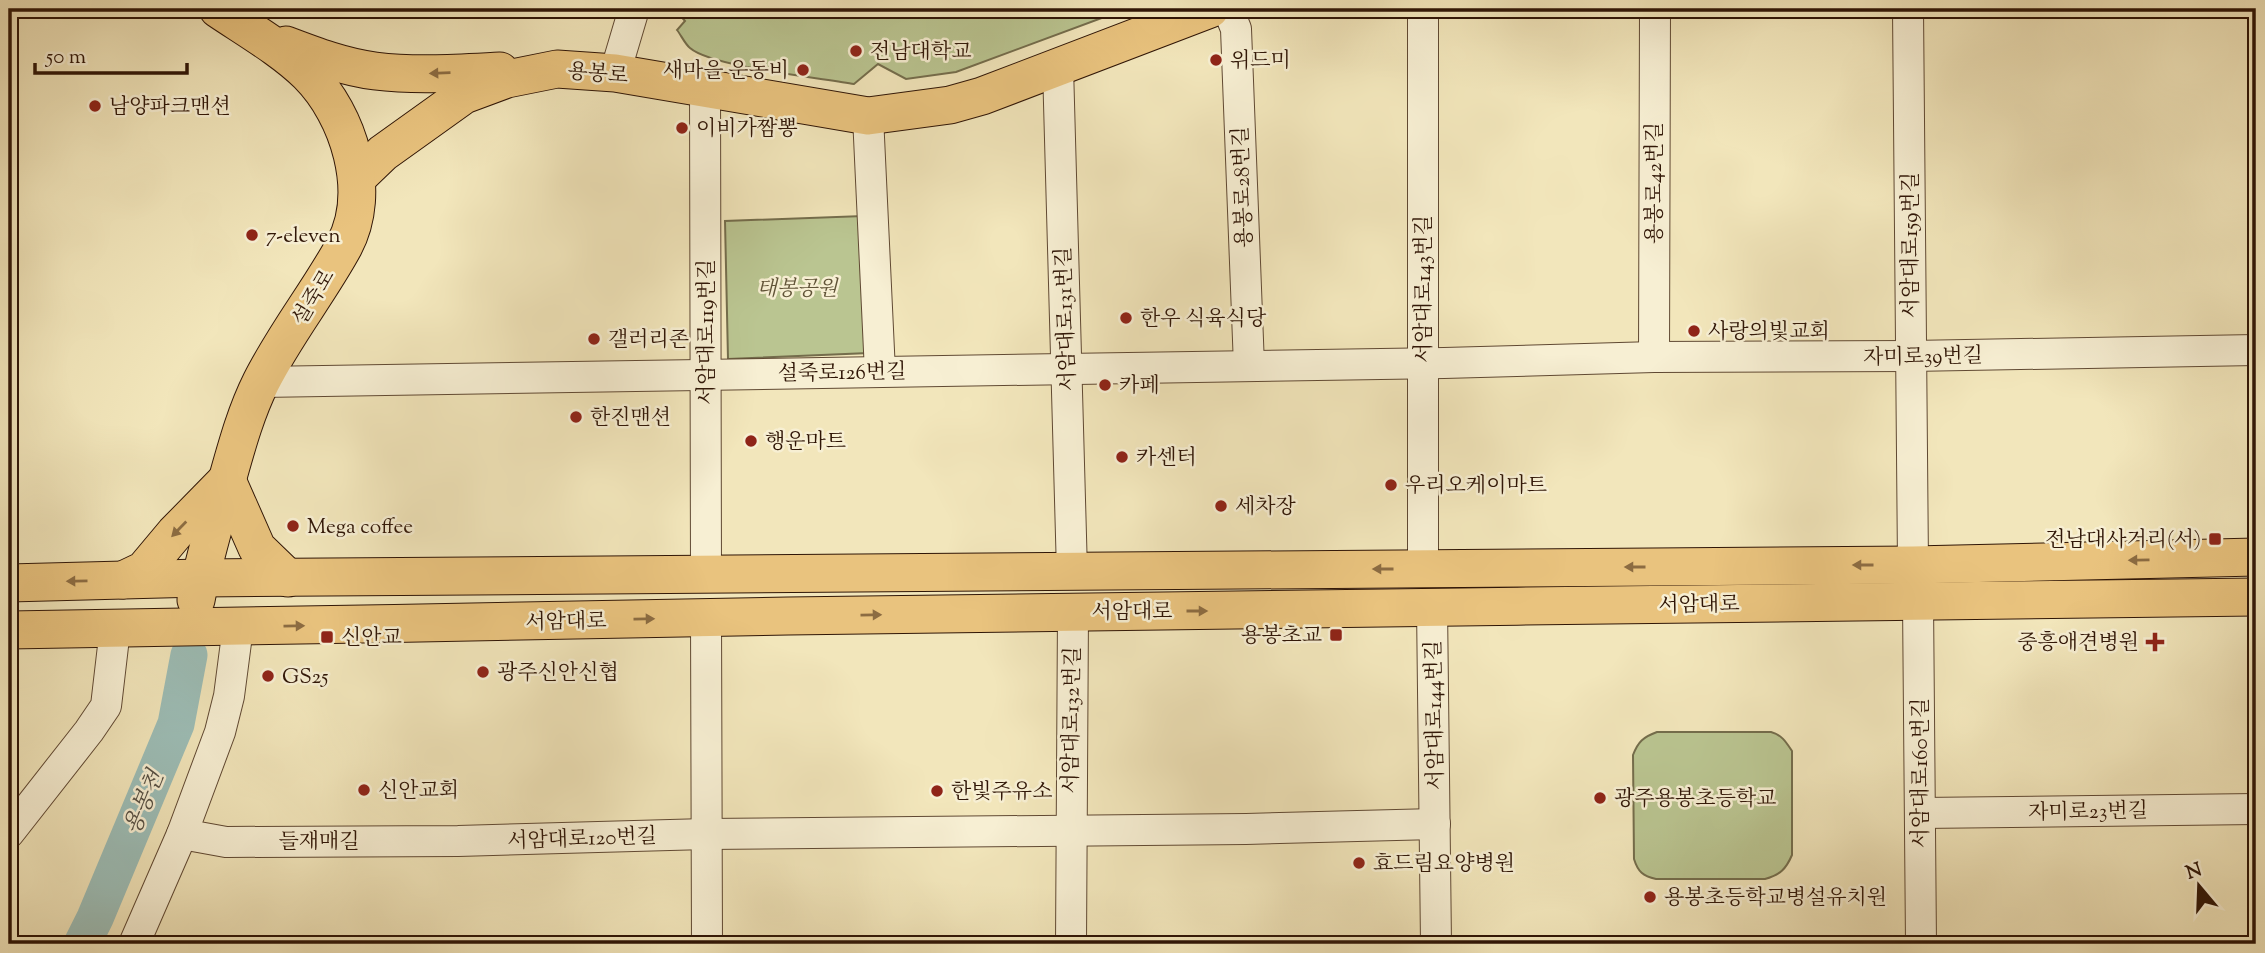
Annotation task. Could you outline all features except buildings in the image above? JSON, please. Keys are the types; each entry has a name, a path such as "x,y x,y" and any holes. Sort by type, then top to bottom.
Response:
{"main road":[{"name":"설죽로","path":"190,628 200,578 242,428 261,382 346,243 357,198 353,158 332,106 319,87 308,74 218,9"},
{"name":"용봉로","path":"357,178 383,153 464,95 507,79 557,69 615,73 868,116 950,105 982,96 1210,9"},
{"path":"254,33 327,61 374,71 424,74 557,69"},
{"path":"134,580 227,480 257,548 288,578"},
{"name":"서암대로","path":"9,583 200,578 1913,565 2256,557"},
{"name":"서암대로","path":"9,630 1432,606 2256,597"}],"street":[{"path":"615,73 634,9"},
{"name":"용봉로28번길","path":"1228,9 1236,29 1250,366"},
{"name":"서암대로143번길","path":"1423,9 1423,569"},
{"name":"용봉로42번길","path":"1654,357 1655,9"},
{"name":"서암대로159번길","path":"1908,9 1913,565"},
{"name":"서암대로131번길","path":"1058,67 1072,572"},
{"name":"서암대로119번길","path":"705,88 706,576"},
{"path":"868,116 880,372"},
{"name":"자미로39번길","path":"1422,363 1654,357 2256,350"},
{"name":"설죽로126번길","path":"261,382 1422,363"},
{"name":"서암대로160번길","path":"1918,601 1921,944"},
{"name":"서암대로144번길","path":"1432,606 1436,944"},
{"name":"서암대로132번길","path":"1071,944 1073,612"},
{"path":"706,617 707,944"},
{"path":"9,834 106,706 126,628"},
{"path":"134,944 182,834 219,732 229,696 232,628"},
{"name":"자미로23번길","path":"1920,813 2256,809"},
{"path":"1070,829 1246,829 1435,824"},
{"name":"서암대로120번길","path":"458,841 706,834 1070,829"},
{"name":"들재매길","path":"182,834 226,842 458,841"}],"green space":[{"name":"전남대학교","path":"675,9 1126,9 956,72 906,79 878,64 854,84 743,66 702,55 688,46 677,30 685,21"},
{"name":"태봉공원","path":"863,216 869,353 728,359 725,221"},
{"path":"1657,732 1771,732 1783,739 1792,751 1792,855 1782,871 1765,879 1656,879 1639,870 1634,859 1633,755 1642,740"}],"waterway":[{"name":"용봉천","path":"82,944 176,724 189,655"}],"place":[{"name":"전남대학교","path":"856,51"},
{"name":"위드미","path":"1216,60"},
{"name":"새마을 운동비","path":"803,70"},
{"name":"남양파크맨션","path":"95,106"},
{"name":"이비가짬뽕","path":"682,128"},
{"name":"7-eleven","path":"252,235"},
{"name":"한우 식육식당","path":"1126,318"},
{"name":"사랑의빛교회","path":"1694,331"},
{"name":"갤러리존","path":"594,339"},
{"name":"카페","path":"1105,385"},
{"name":"한진맨션","path":"576,417"},
{"name":"행운마트","path":"751,441"},
{"name":"카센터","path":"1122,457"},
{"name":"우리오케이마트","path":"1391,485"},
{"name":"세차장","path":"1221,506"},
{"name":"Mega coffee","path":"293,526"},
{"name":"전남대사거리(서)","path":"2215,539"},
{"name":"용봉초교","path":"1336,635"},
{"name":"신안교","path":"327,637"},
{"name":"중흥애견병원","path":"2155,642"},
{"name":"광주신안신협","path":"483,672"},
{"name":"GS25","path":"268,676"},
{"name":"신안교회","path":"364,790"},
{"name":"한빛주유소","path":"937,791"},
{"name":"광주용봉초등학교","path":"1600,798"},
{"name":"효드림요양병원","path":"1359,863"},
{"name":"용봉초등학교병설유치원","path":"1650,897"}]}
